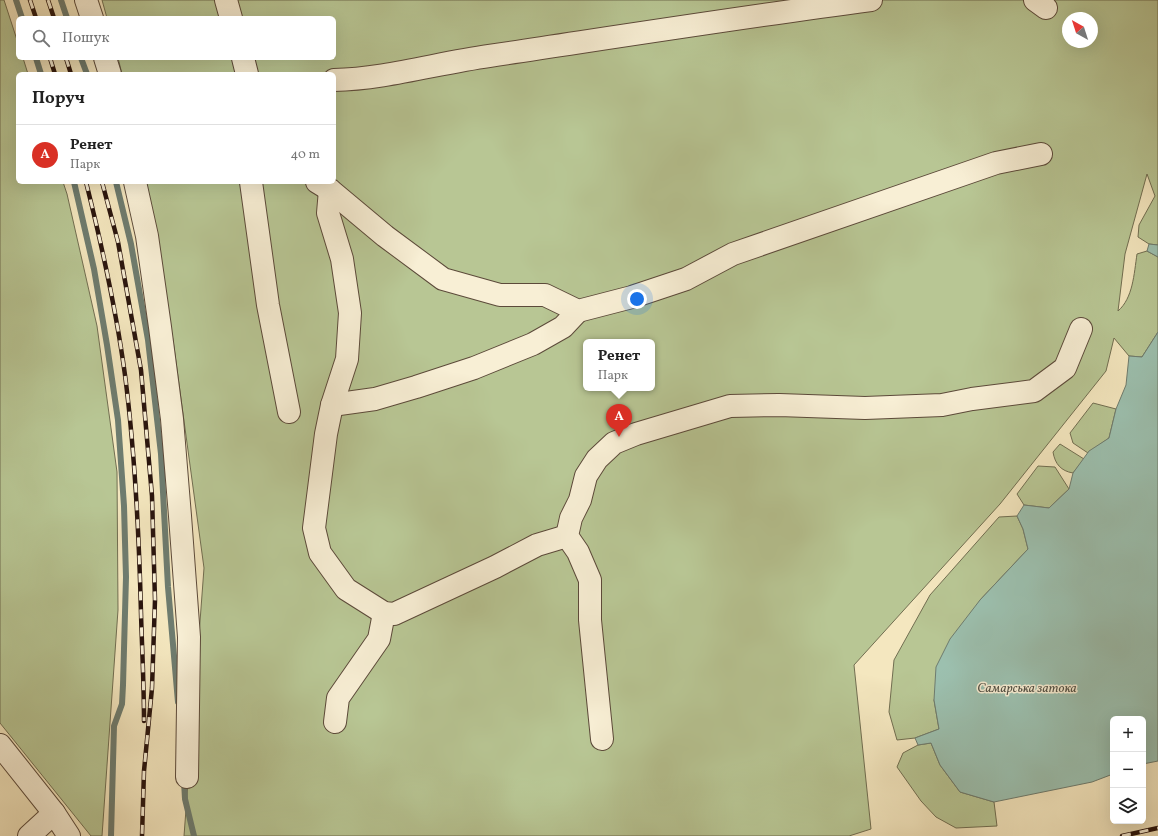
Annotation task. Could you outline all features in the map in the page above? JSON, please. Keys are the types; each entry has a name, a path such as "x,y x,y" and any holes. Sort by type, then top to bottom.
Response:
{"street":[{"path":"86,0 91,16"},
{"path":"226,0 230,16"},
{"path":"336,80 358,79 460,60 747,16 871,0"},
{"path":"106,60 109,72"},
{"path":"244,60 246,72"},
{"path":"332,405 375,399 474,368 533,344 563,327 578,311 632,297 686,279 733,254 996,163 1041,154"},
{"path":"135,184 147,236 172,419 189,636 187,777"},
{"path":"251,184 268,305 289,412"},
{"path":"324,186 385,236 443,279 500,295 545,295 578,311"},
{"path":"324,186 328,213 342,259 350,313 348,359 332,405 326,434 314,528 320,553 346,589 384,613 394,614 495,567 537,545 567,536"},
{"path":"602,739 590,620 590,580 578,552 567,536 571,518 580,500 586,476 597,459 614,443 636,434 730,406 779,405 864,408 942,405 972,399 1034,391 1065,368 1081,329"},
{"path":"335,722 338,698 380,640 384,613"},
{"path":"0,745 54,812 69,836"},
{"path":"29,836 54,812"}],"green space":[{"path":"0,0 4,0 16,37 16,60 24,60 27,72 16,72 16,184 64,184 97,326 117,472 118,610 102,836 91,836 0,723"},
{"path":"102,0 1158,0 1158,245 1149,244 1138,237 1139,225 1155,196 1147,174 1125,254 1118,311 1123,306 1130,293 1137,254 1147,251 1158,257 1158,332 1142,357 1129,356 1114,338 1106,371 1000,504 854,665 871,829 849,836 184,836 204,568 173,340 144,184 336,184 336,72 122,72 118,60 336,60 336,16 106,16"},
{"path":"1093,403 1116,409 1109,438 1088,453 1073,443 1070,433"},
{"path":"1060,444 1084,459 1073,473 1062,469 1055,460 1053,452"},
{"path":"1038,466 1055,467 1069,489 1049,508 1024,505 1017,494"},
{"path":"1017,516 1023,529 1028,549 980,600 934,700 939,729 915,738 897,740 889,712 894,660 930,595 999,517"},
{"path":"931,743 940,765 960,792 994,802 997,826 956,828 936,817 921,801 897,767 903,753 918,745"}],"water":[{"path":"1149,244 1158,245 1158,257 1147,251"},
{"name":"Самарська затока","path":"1158,332 1158,761 1146,763 1146,716 1110,716 1110,775 1092,782 994,802 960,792 940,765 931,743 918,745 915,738 939,729 934,700 936,667 950,639 980,600 1028,549 1023,529 1017,516 1024,505 1049,508 1069,489 1073,473 1089,451 1109,438 1116,409 1126,385 1129,356 1142,357"}],"waterway":[{"path":"16,0 21,16"},
{"path":"61,0 66,16"},
{"path":"37,60 40,72"},
{"path":"82,60 86,72"},
{"path":"74,184 94,269 107,345 118,420 124,506 126,577 123,685 122,704 114,726 111,836"},
{"path":"116,184 131,244 148,340 161,454 168,587 178,702"},
{"path":"184,781 185,799 194,836"}],"railway":[{"path":"30,0 35,16"},
{"path":"48,0 53,16"},
{"path":"51,60 54,72"},
{"path":"67,60 70,72"},
{"path":"86,184 113,302 125,375 134,463 138,523 144,721"},
{"path":"103,184 118,242 141,370 152,496 155,600 152,688 144,771 142,836"},
{"path":"1122,836 1158,828"}],"place":[{"name":"Ренет","path":"619,437"}]}
